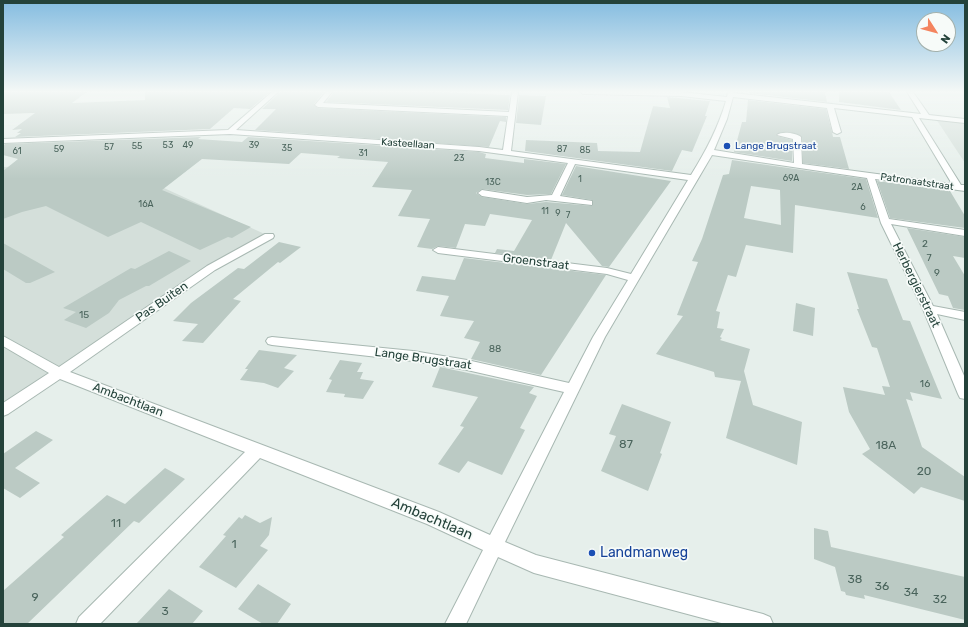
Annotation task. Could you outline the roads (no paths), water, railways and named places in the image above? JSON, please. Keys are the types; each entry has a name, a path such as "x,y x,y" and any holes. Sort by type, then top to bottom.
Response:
{"street":[{"path":"230,132 242,121"},
{"path":"507,152 511,121"},
{"path":"455,624 599,337 709,152 723,121"},
{"path":"834,121 837,132"},
{"path":"918,121 962,188"},
{"name":"Kasteellaan","path":"3,141 230,132 507,152 694,178"},
{"path":"781,135 797,138 798,166"},
{"name":"Patronaatstraat","path":"709,152 798,166 962,188"},
{"path":"555,198 573,161"},
{"name":"Herbergierstraat","path":"870,175 886,223 929,310 965,394"},
{"path":"482,193 527,200 555,198 589,203"},
{"path":"886,223 892,221 965,233"},
{"name":"Pas Buiten","path":"3,410 211,268 269,236"},
{"name":"Groenstraat","path":"438,250 607,271 634,278"},
{"path":"929,310 965,316"},
{"name":"Ambachtlaan","path":"3,340 58,373 258,449 432,518 495,546"},
{"name":"Lange Brugstraat","path":"272,341 413,356 467,365 573,389"},
{"path":"86,624 258,449"},
{"path":"495,546 534,564 763,624"}],"place":[{"name":"Lange Brugstraat","path":"727,146"},
{"name":"Landmanweg","path":"592,553"}]}
